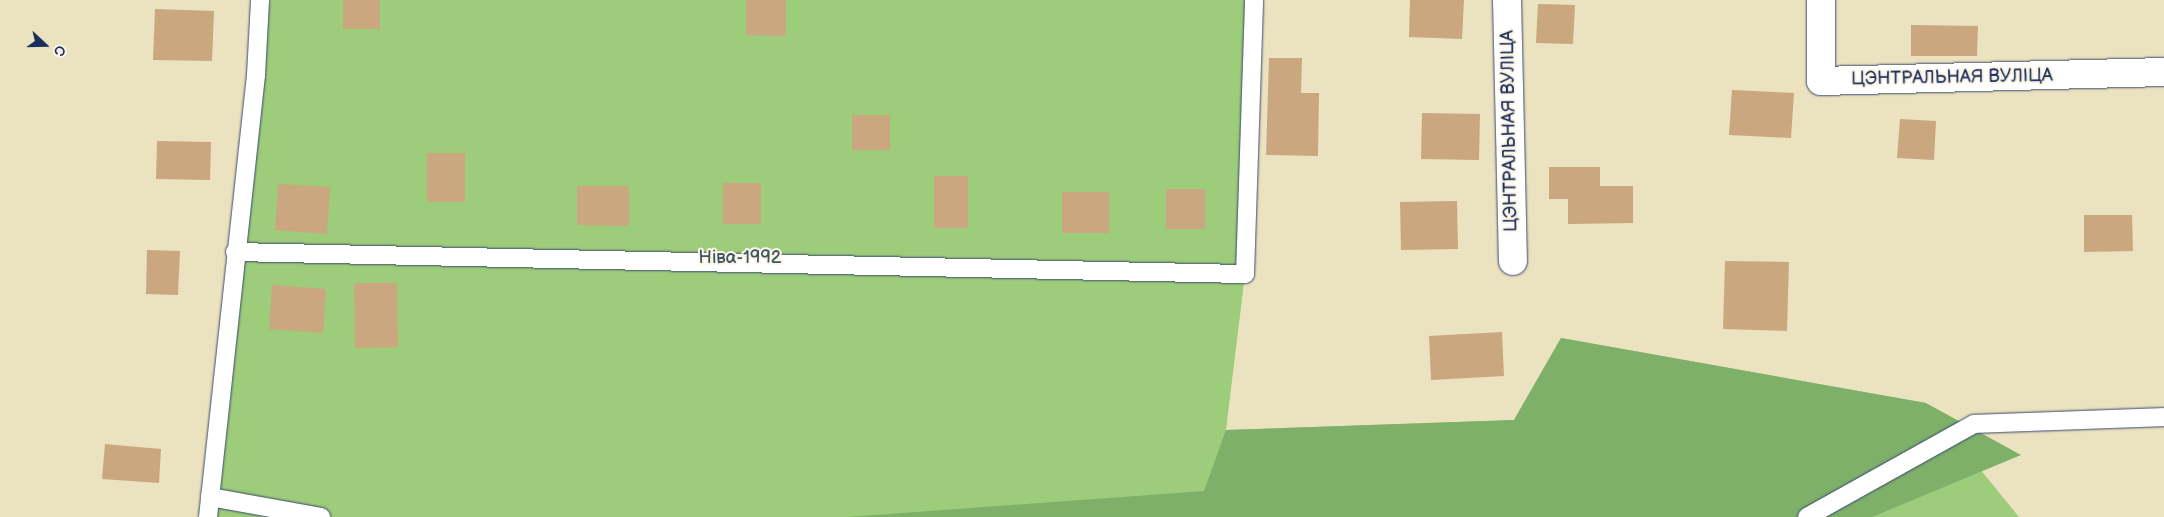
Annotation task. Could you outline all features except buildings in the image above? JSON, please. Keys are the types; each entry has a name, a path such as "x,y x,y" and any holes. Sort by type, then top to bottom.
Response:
{"street":[{"name":"ЦЭНТРАЛЬНАЯ ВУЛІЦА","path":"1508,0 1513,261"},
{"name":"ЦЭНТРАЛЬНАЯ ВУЛІЦА","path":"1821,0 1821,81 2164,72"}],"lane":[{"path":"208,517 235,252 256,74 260,0"},
{"path":"235,252 1246,274 1254,0"},
{"path":"1807,517 1974,424 2164,417"},
{"path":"210,497 321,517"}],"green space":[{"name":"Ніва-1992","path":"270,0 1246,0 1245,274 1226,430 1514,420 1561,338 1926,403 2019,517 207,517 235,252"},
{"path":"1561,338 1926,403 2021,455 1872,517 847,517 1204,491 1226,430 1514,420"}]}
